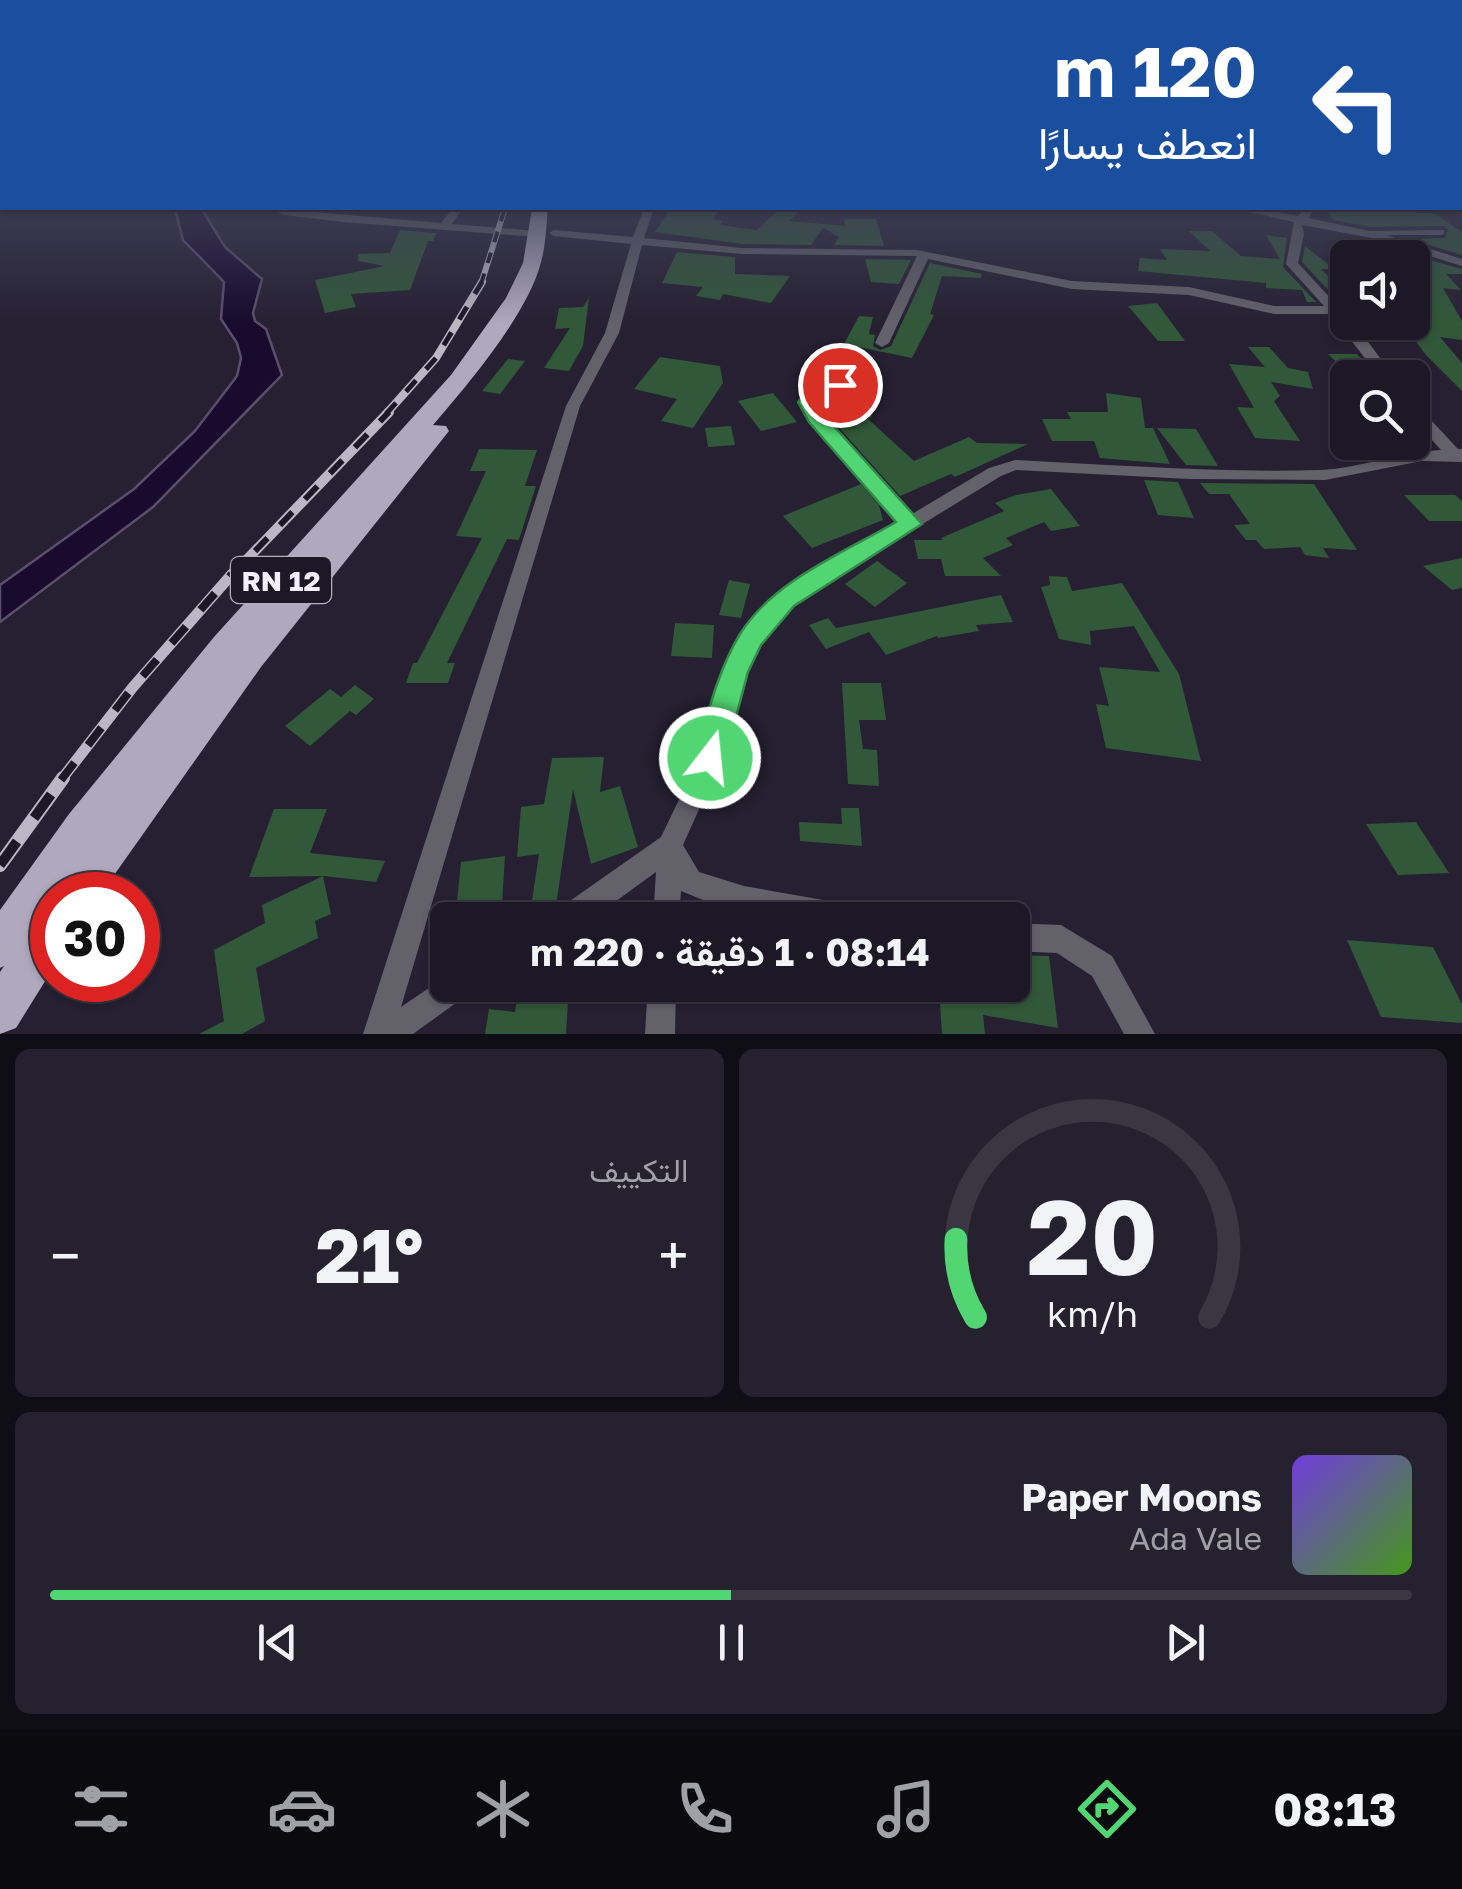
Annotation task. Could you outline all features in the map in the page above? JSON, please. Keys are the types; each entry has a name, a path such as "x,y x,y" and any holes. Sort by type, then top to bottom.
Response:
{"highway":[{"name":"RN 12","path":"0,946 83,827 224,646 460,380 516,300 544,227"},
{"name":"RN 12","path":"91,872 140,800 308,581 503,350 536,294 551,254 547,227"},
{"path":"0,1012 30,965"}],"street":[{"path":"583,227 742,251 924,254 1072,286 1189,291 1274,310 1330,310"},
{"path":"378,1034 573,406 612,333 643,227"},
{"path":"1299,227 1292,264 1330,308"},
{"path":"1331,227 1462,263"},
{"path":"1360,233 1440,232"},
{"path":"882,343 924,254"},
{"path":"840,385 818,388 808,402 816,418 910,524"},
{"path":"1430,427 1458,456"},
{"path":"667,902 670,846 710,758 734,672 750,639 786,599 995,472 1015,465 1325,475 1458,456"},
{"path":"592,902 670,846"},
{"path":"670,846 690,882 761,902"},
{"path":"1030,938 1061,939 1102,966 1140,1034"},
{"path":"388,1034 434,1002"},
{"path":"660,1034 661,1002"}],"shaded area":[{"path":"180,227 213,227 225,247 262,279 253,313 255,321 266,329 282,375 153,507 0,622 0,585 134,489 195,431 237,376 241,358 237,343 221,319 224,282 183,240"}],"building":[{"path":"658,227 878,227 884,246 834,245 839,237 823,228 811,245 742,244 655,232"},
{"path":"1445,227 1462,232 1462,255 1430,245 1430,240 1410,239 1445,238"},
{"path":"400,230 437,233 433,241 428,241 410,290 351,294 356,307 325,313 315,280 385,266 358,261 358,254 390,253"},
{"path":"1189,231 1212,231 1241,256 1280,259 1266,235 1287,238 1283,267 1316,302 1307,302 1302,290 1266,288 1266,283 1138,271 1140,258 1167,260 1160,249 1210,251"},
{"path":"1305,246 1330,266 1321,269 1330,278 1330,292 1302,262"},
{"path":"677,252 735,257 735,274 790,276 771,303 723,294 720,300 696,296 703,287 662,283"},
{"path":"865,259 911,260 899,284 871,282"},
{"path":"1430,260 1462,269 1462,274 1446,274 1461,290 1443,288 1462,321 1462,340 1440,337 1462,363 1462,391 1415,340 1430,340"},
{"path":"930,263 982,274 981,278 942,276 930,314 934,315 912,358 844,344 859,316 873,317 869,334 875,335 873,346 880,350 891,346"},
{"path":"589,298 583,346 569,371 544,368 570,328 555,329 559,308 583,307"},
{"path":"1157,303 1185,341 1158,341 1128,306"},
{"path":"1248,347 1269,347 1288,368 1308,372 1313,389 1271,382 1280,396 1274,401 1300,441 1255,438 1237,407 1254,408 1229,364 1265,367"},
{"path":"1328,354 1357,354 1362,360 1334,360"},
{"path":"660,357 720,366 723,383 693,428 661,421 677,399 634,389"},
{"path":"508,359 525,361 500,394 482,391"},
{"path":"773,393 797,422 761,431 738,401"},
{"path":"1106,393 1141,398 1145,428 1153,428 1170,464 1100,458 1094,441 1052,441 1042,419 1071,419 1067,412 1108,412"},
{"path":"854,401 914,461 969,437 977,443 1028,444 955,477 951,474 900,496 824,411"},
{"path":"731,426 735,445 708,447 705,428"},
{"path":"1157,428 1196,429 1218,466 1186,465"},
{"path":"479,449 537,450 525,486 536,486 519,540 507,539 447,663 455,663 448,683 406,683 413,663 417,663 482,538 456,536 486,471 470,471"},
{"path":"1144,480 1178,482 1194,518 1158,515"},
{"path":"1200,483 1314,484 1357,550 1323,548 1329,558 1305,555 1300,547 1264,549 1256,540 1246,540 1234,525 1250,524 1229,494 1209,494"},
{"path":"861,484 879,505 883,520 812,548 783,516"},
{"path":"1051,489 1080,526 1051,531 1044,522 1006,538 1013,545 983,558 1001,576 945,576 941,559 918,559 914,540 943,540 1004,511 995,503"},
{"path":"1404,495 1455,495 1462,501 1462,521 1429,521"},
{"path":"1462,558 1462,588 1452,590 1423,566"},
{"path":"877,561 907,583 875,607 845,584"},
{"path":"1049,576 1067,577 1072,591 1122,583 1179,674 1201,761 1106,748 1096,704 1109,706 1099,667 1160,672 1134,626 1090,631 1091,645 1059,639 1041,587 1050,585"},
{"path":"729,580 750,584 741,618 719,615"},
{"path":"1001,595 1013,622 976,625 979,631 937,636 886,655 869,632 826,649 809,625 828,618 836,628"},
{"path":"675,623 714,625 712,658 671,656"},
{"path":"842,683 881,683 886,720 859,720 863,749 877,750 879,786 848,784"},
{"path":"355,685 374,699 356,715 350,711 310,746 285,726 330,689 341,697"},
{"path":"604,757 600,792 620,786 638,847 591,864 573,789 557,902 532,902 539,854 517,857 521,807 544,804 552,758"},
{"path":"841,808 859,808 862,846 800,841 799,822 842,824"},
{"path":"274,809 327,809 310,853 385,861 376,882 324,876 249,877"},
{"path":"1416,822 1449,873 1398,875 1366,824"},
{"path":"505,856 502,902 457,902 461,862"},
{"path":"323,876 331,914 315,921 318,938 256,968 265,1021 242,1034 199,1034 224,1021 214,950 265,923 262,905"},
{"path":"1347,940 1433,947 1462,1004 1462,1023 1381,1017"},
{"path":"1030,955 1049,956 1058,1028 983,1015 985,1034 942,1034 940,1002 1030,1002"},
{"path":"516,1002 568,1002 566,1034 485,1034 489,1009 515,1012"}],"railway":[{"path":"481,283 499,227"},
{"path":"386,414 436,358 481,283"},
{"path":"230,577 389,412"},
{"path":"61,780 133,687 232,574"},
{"path":"0,865 63,778"}],"route":[{"path":"710,758 734,672 750,639 786,599 910,524 816,418 808,402 818,388 840,385"}]}
